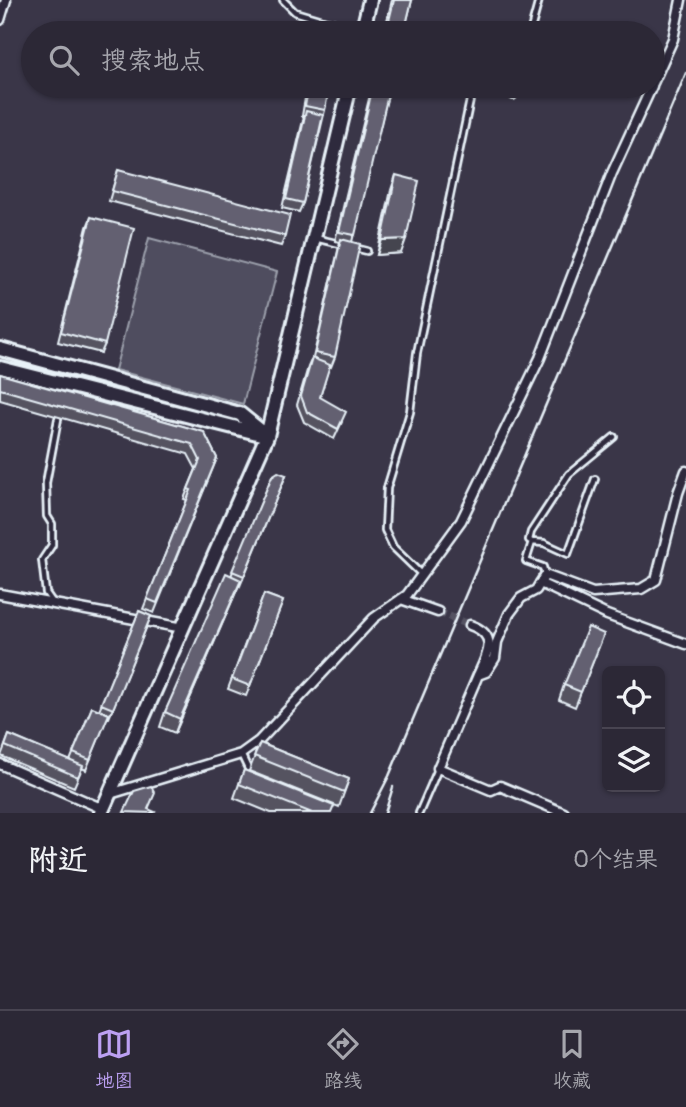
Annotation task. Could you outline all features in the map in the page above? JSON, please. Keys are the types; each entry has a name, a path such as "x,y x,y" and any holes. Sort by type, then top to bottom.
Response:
{"main road":[{"path":"365,21 370,0"},
{"path":"102,811 267,436 347,98"},
{"path":"0,349 240,414 267,436"},
{"path":"0,368 267,436"}],"street":[{"path":"0,20 6,0"},
{"path":"665,57 673,39 681,0"},
{"path":"110,794 241,754 259,741 374,618 401,599 423,575 461,521 540,358 612,173 646,98"},
{"path":"542,579 593,593 640,589 656,580 686,471"},
{"path":"542,579 607,615 686,644"},
{"path":"478,675 486,672 495,657 497,642 509,614 521,598 536,590 542,579"},
{"path":"0,594 183,628"},
{"path":"401,599 438,612"},
{"path":"470,625 483,631 489,652 438,768 491,790 500,786 564,813"},
{"path":"0,764 102,811"}],"lane":[{"path":"283,0 295,12 322,21"},
{"path":"533,21 539,0"},
{"path":"423,575 393,547 385,530 387,488 410,412 417,353 470,98"},
{"path":"314,238 367,251"},
{"path":"53,603 46,593 42,560 52,545 52,524 47,516 46,483 58,419"},
{"path":"542,579 543,568 526,561 532,542 529,540 531,532 569,474 614,437"},
{"path":"532,542 544,543 568,554 595,479"},
{"path":"241,754 249,774 260,779"},
{"path":"419,813 438,768"}],"shaded area":[{"path":"149,238 277,272 243,404 115,370"}],"building":[{"path":"394,0 412,0 407,21 389,21"},
{"path":"322,16 341,20 341,21 321,21"},
{"path":"307,98 327,98 325,110 305,106"},
{"path":"370,98 387,98 355,235 339,232"},
{"path":"306,111 323,115 303,203 286,199"},
{"path":"118,170 290,215 285,236 112,191"},
{"path":"396,175 419,181 406,239 382,240"},
{"path":"91,217 134,228 105,344 61,332"},
{"path":"341,239 360,244 335,357 315,353"},
{"path":"312,358 330,365 320,397 346,412 338,429 307,412 301,396"},
{"path":"0,374 204,432 217,458 157,603 147,599 191,490 188,489 200,460 192,444 0,389"},
{"path":"278,472 286,475 244,576 232,571 272,476"},
{"path":"226,573 241,580 180,719 165,712"},
{"path":"264,594 283,601 250,686 232,679"},
{"path":"139,611 151,616 113,709 101,704"},
{"path":"588,627 604,634 581,692 564,685"},
{"path":"92,707 109,714 90,760 73,753"},
{"path":"9,735 83,766 78,777 5,746"},
{"path":"260,743 349,779 344,792 254,756"},
{"path":"244,770 334,806 331,813 312,813 239,784"},
{"path":"151,786 155,793 148,809 154,813 124,812 134,791"}],"tunnel":[{"path":"438,612 470,625"}],"railway":[{"path":"370,813 389,776 686,73"},
{"path":"385,813 393,787"}]}
